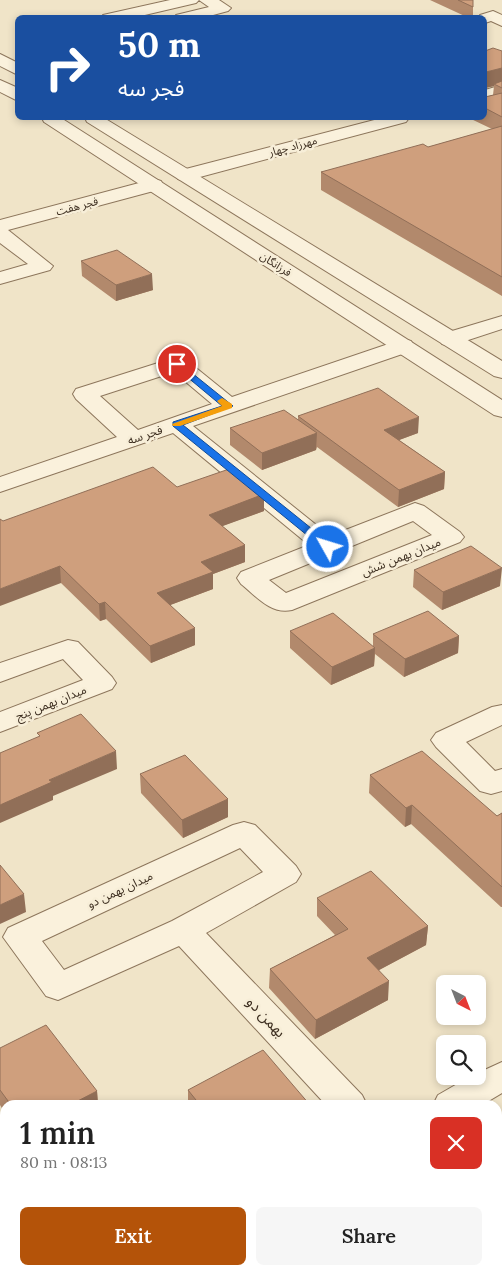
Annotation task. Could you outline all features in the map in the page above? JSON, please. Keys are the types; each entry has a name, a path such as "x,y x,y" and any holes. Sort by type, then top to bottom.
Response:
{"street":[{"path":"127,0 145,10"},
{"path":"122,15 191,0"},
{"path":"194,15 223,8 207,0"},
{"path":"487,18 493,16 502,20"},
{"path":"0,59 15,68"},
{"path":"0,85 15,94"},
{"path":"487,94 502,90"},
{"name":"فرزانگان","path":"53,120 502,410"},
{"path":"96,120 502,371"},
{"path":"355,120 368,126"},
{"name":"مهرزاد چهار","path":"185,175 392,120"},
{"name":"فجر هفت","path":"0,226 154,185"},
{"path":"0,233 43,266 0,278"},
{"path":"450,339 502,322"},
{"name":"فجر سه","path":"0,485 403,346"},
{"path":"134,439 84,394 177,364 228,406"},
{"path":"176,424 328,547"},
{"name":"میدان بهمن شش","path":"415,512 451,537 283,604 250,578 328,547 415,512"},
{"name":"میدان بهمن پنج","path":"0,673 68,648 102,683 0,723"},
{"path":"502,714 446,740 491,784 502,779"},
{"name":"میدان بهمن دو","path":"244,832 285,874 184,930 58,987 20,937 244,832"},
{"name":"بهمن دو","path":"184,930 344,1100"},
{"path":"461,1100 502,1076"}],"building":[{"path":"458,0 473,0 473,7"},
{"path":"493,48 502,51 502,68 487,72 487,50"},
{"path":"502,81 502,88 494,84"},
{"path":"502,93 502,117 487,109 487,97"},
{"path":"502,126 502,277 321,172 423,144 428,147"},
{"path":"117,250 152,274 116,285 81,261"},
{"path":"378,388 419,417 384,430 445,472 399,490 298,416"},
{"path":"284,410 317,433 262,453 230,428"},
{"path":"153,467 177,487 232,468 264,494 209,515 245,545 201,562 213,572 157,593 195,628 150,646 105,602 99,604 60,566 0,589 0,519 3,521"},
{"path":"471,546 502,568 443,592 414,570"},
{"path":"428,611 459,636 405,659 373,634"},
{"path":"333,613 375,648 332,667 290,631"},
{"path":"81,714 116,751 49,780 52,782 0,805 0,753 40,736 37,733"},
{"path":"422,751 497,816 502,813 502,887 412,805 406,808 370,775"},
{"path":"185,755 228,799 182,820 140,774"},
{"path":"0,865 24,894 0,905"},
{"path":"371,871 428,926 367,958 389,981 316,1020 270,969 348,929 317,898"},
{"path":"46,1025 97,1091 80,1100 7,1100 0,1090 0,1048"},
{"path":"263,1050 306,1100 196,1100 188,1090"}],"slow traffic":[{"path":"177,424 228,406 222,401"}],"route":[{"path":"177,364 228,406 176,424 328,547"}]}
